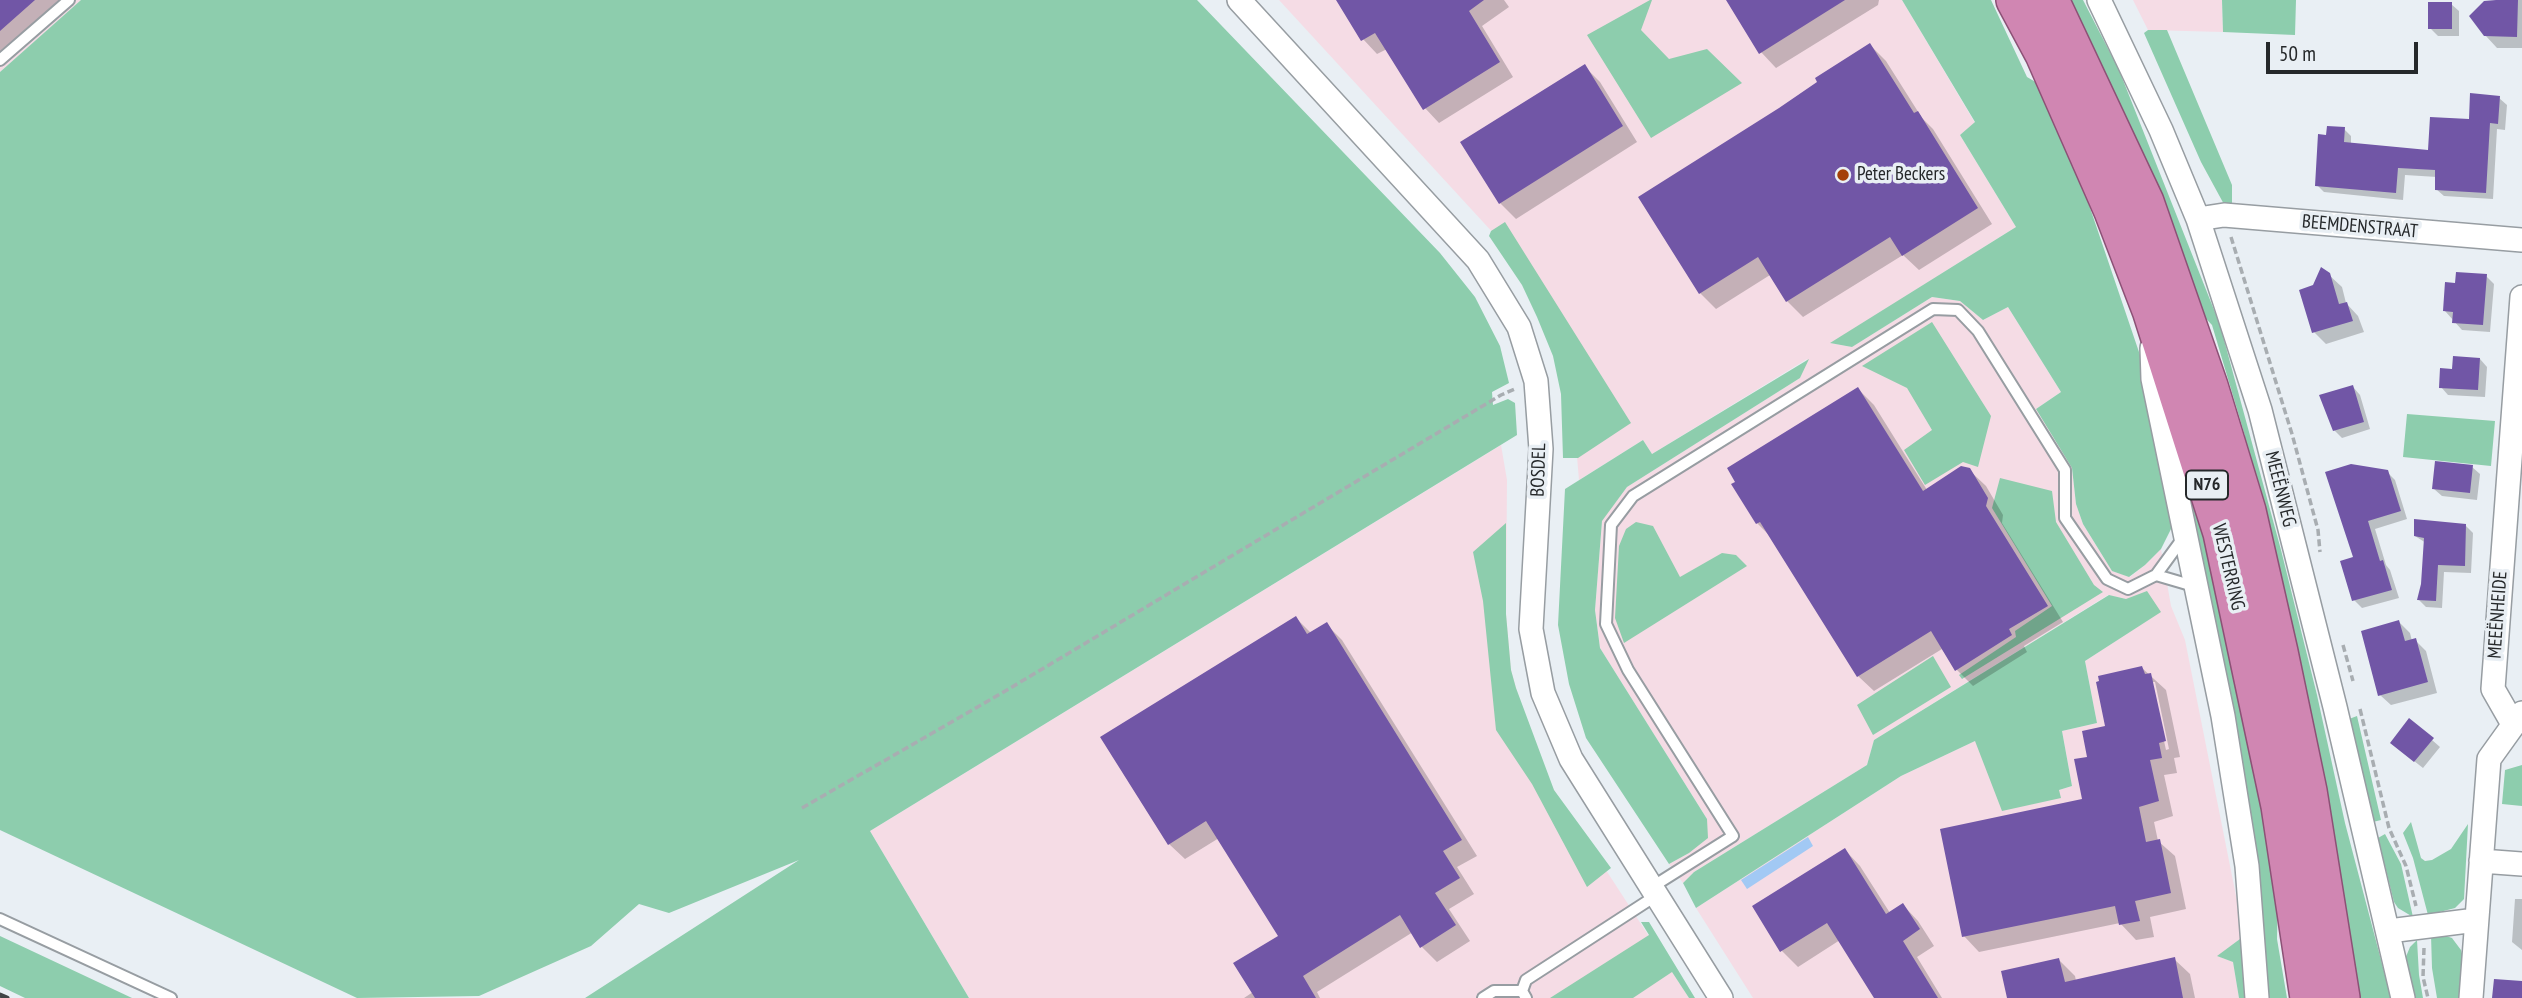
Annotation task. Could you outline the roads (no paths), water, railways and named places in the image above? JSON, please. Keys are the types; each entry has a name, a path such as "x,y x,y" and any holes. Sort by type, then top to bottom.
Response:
{"highway":[{"name":"WESTERRING","path":"2015,0 2044,54 2113,211 2151,310 2222,533 2280,806 2309,998"},
{"name":"WESTERRING","path":"2050,0 2145,202 2209,386 2246,511 2280,652 2308,790 2340,998"}],"street":[{"name":"BOSDEL","path":"1239,0 1478,260 1519,327 1536,381 1541,449 1531,629 1543,694 1571,759 1721,998"},
{"name":"MEEËNWEG","path":"2099,0 2161,130 2198,219 2260,410 2389,931 2403,998"},
{"name":"BEEMDENSTRAAT","path":"2198,219 2224,215 2522,240"},
{"name":"MEEËNHEIDE","path":"2471,998 2489,759 2517,719 2493,689 2522,297"},
{"path":"2151,310 2153,379 2223,716 2247,866 2257,998"},
{"path":"2481,861 2522,864"},
{"path":"2389,931 2476,920"}],"lane":[{"path":"0,61 69,0"},
{"path":"1483,998 1494,991 1524,995 1526,980 1733,836 1628,670 1606,624 1611,526 1633,496 1933,309 1958,310 1978,331 2065,470 2065,517 2107,579 2128,589 2156,575 2187,533"},
{"path":"2156,575 2198,587"},
{"path":"0,919 171,998"}],"water":[{"path":"1808,837 1813,846 1747,889 1741,880"}],"railway":[{"path":"0,995 7,998"}],"place":[{"name":"Peter Beckers","path":"1843,175"}]}
